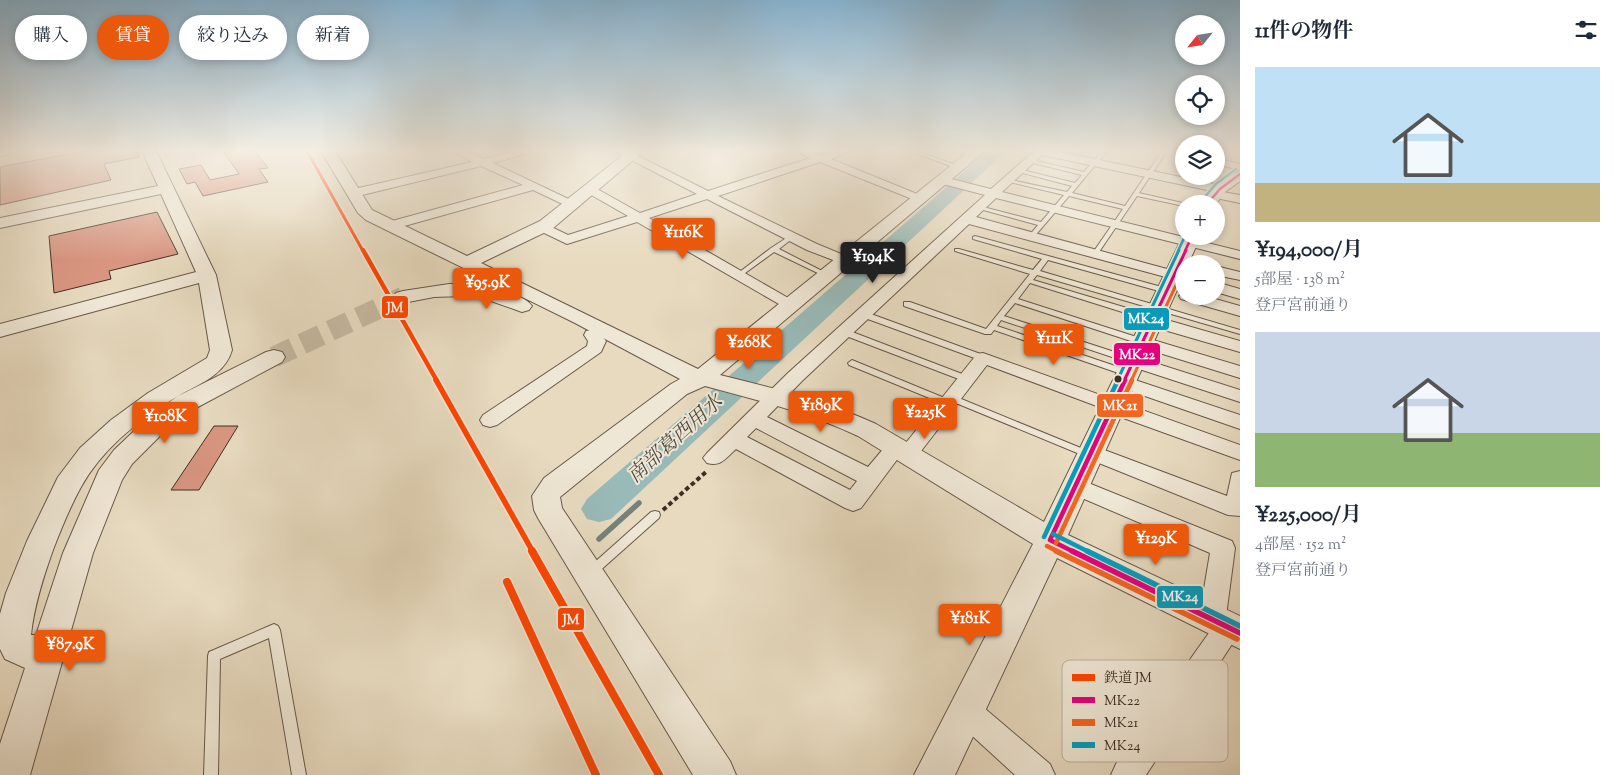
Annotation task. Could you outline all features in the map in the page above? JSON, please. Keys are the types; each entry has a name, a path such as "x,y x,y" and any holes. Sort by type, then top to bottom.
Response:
{"street":[{"path":"350,187 368,215 467,263 595,332 688,374 839,417 902,451 1050,540 1227,627"},
{"path":"354,193 379,187"},
{"path":"390,226 530,187"},
{"path":"537,187 573,204"},
{"path":"691,187 791,237 837,268"},
{"path":"543,226 567,240 734,187"},
{"path":"893,187 921,198"},
{"path":"716,775 548,510 546,496 554,484 679,390 707,379 921,198 938,187"},
{"path":"968,187 1116,224 1166,301 1240,422"},
{"path":"714,458 795,377 1001,187"},
{"path":"1188,187 1211,195"},
{"path":"0,223 168,188 207,275 220,339 221,350 218,360 198,376 132,416 92,452 69,483 41,542 22,590 12,638 18,648 24,652 50,648"},
{"path":"467,263 543,226 590,189 791,306"},
{"path":"1225,197 1240,199"},
{"path":"967,219 1095,254 1240,347"},
{"path":"934,775 1050,540 1112,406 1166,301 1240,255"},
{"path":"1225,272 1240,276"},
{"path":"0,331 207,275"},
{"path":"1225,290 1240,294"},
{"path":"403,297 432,291 484,291 503,297 569,328 595,332"},
{"path":"1166,301 1240,311"},
{"path":"1166,301 1240,372"},
{"path":"1166,301 1240,396"},
{"path":"490,420 595,348 597,341 595,332"},
{"path":"10,775 78,553 109,477 123,457 161,420 187,402 274,357"},
{"path":"734,439 853,502 871,478 902,451 949,400 983,358 1240,453"},
{"path":"755,419 871,478"},
{"path":"1091,454 1236,509 1240,479"},
{"path":"1076,486 1222,548 1227,627 1205,660"},
{"path":"966,711 1039,775"},
{"path":"1127,775 1136,762"}],"lane":[{"path":"1039,187 1127,208"},
{"path":"1031,237 1074,187"},
{"path":"1095,254 1141,187"},
{"path":"1136,194 1175,202"},
{"path":"979,208 1042,224"},
{"path":"739,276 791,237"},
{"path":"975,238 1046,258 1166,301 1240,332"},
{"path":"773,249 837,268"},
{"path":"957,250 1035,273 1166,301"},
{"path":"907,304 988,332 1046,258"},
{"path":"1029,281 1166,301"},
{"path":"1013,300 1166,301"},
{"path":"999,317 1166,301"},
{"path":"992,327 1166,301"},
{"path":"868,316 983,358"},
{"path":"844,332 967,379"},
{"path":"852,363 1091,454"},
{"path":"587,571 654,515"},
{"path":"211,775 214,656 274,630 299,775"}],"path":[{"path":"654,515 659,514 716,462 714,458"}],"building":[{"path":"0,187 79,187 0,205"},
{"path":"198,187 244,187 203,196"},
{"path":"157,212 178,254 109,271 111,279 54,293 49,236"},
{"path":"214,426 238,426 199,490 171,490"}],"waterway":[{"name":"南部葛西用水","path":"599,509 958,187"},
{"path":"599,539 639,503"}],"tunnel":[{"path":"274,357 403,297"}],"rail line":[{"name":"JM","path":"327,187 659,775"},
{"name":"JM","path":"507,582 596,775"}],"transit line":[{"name":"MK24","path":"1206,195 1213,187"},
{"name":"MK22","path":"1215,195 1222,187"},
{"name":"MK24","path":"1044,537 1181,245"},
{"name":"MK22","path":"1050,540 1188,245"},
{"name":"MK21","path":"1056,543 1175,287"},
{"name":"MK24","path":"1053,534 1240,626"},
{"name":"MK22","path":"1050,540 1240,633"},
{"name":"MK21","path":"1047,546 1237,639"}]}
